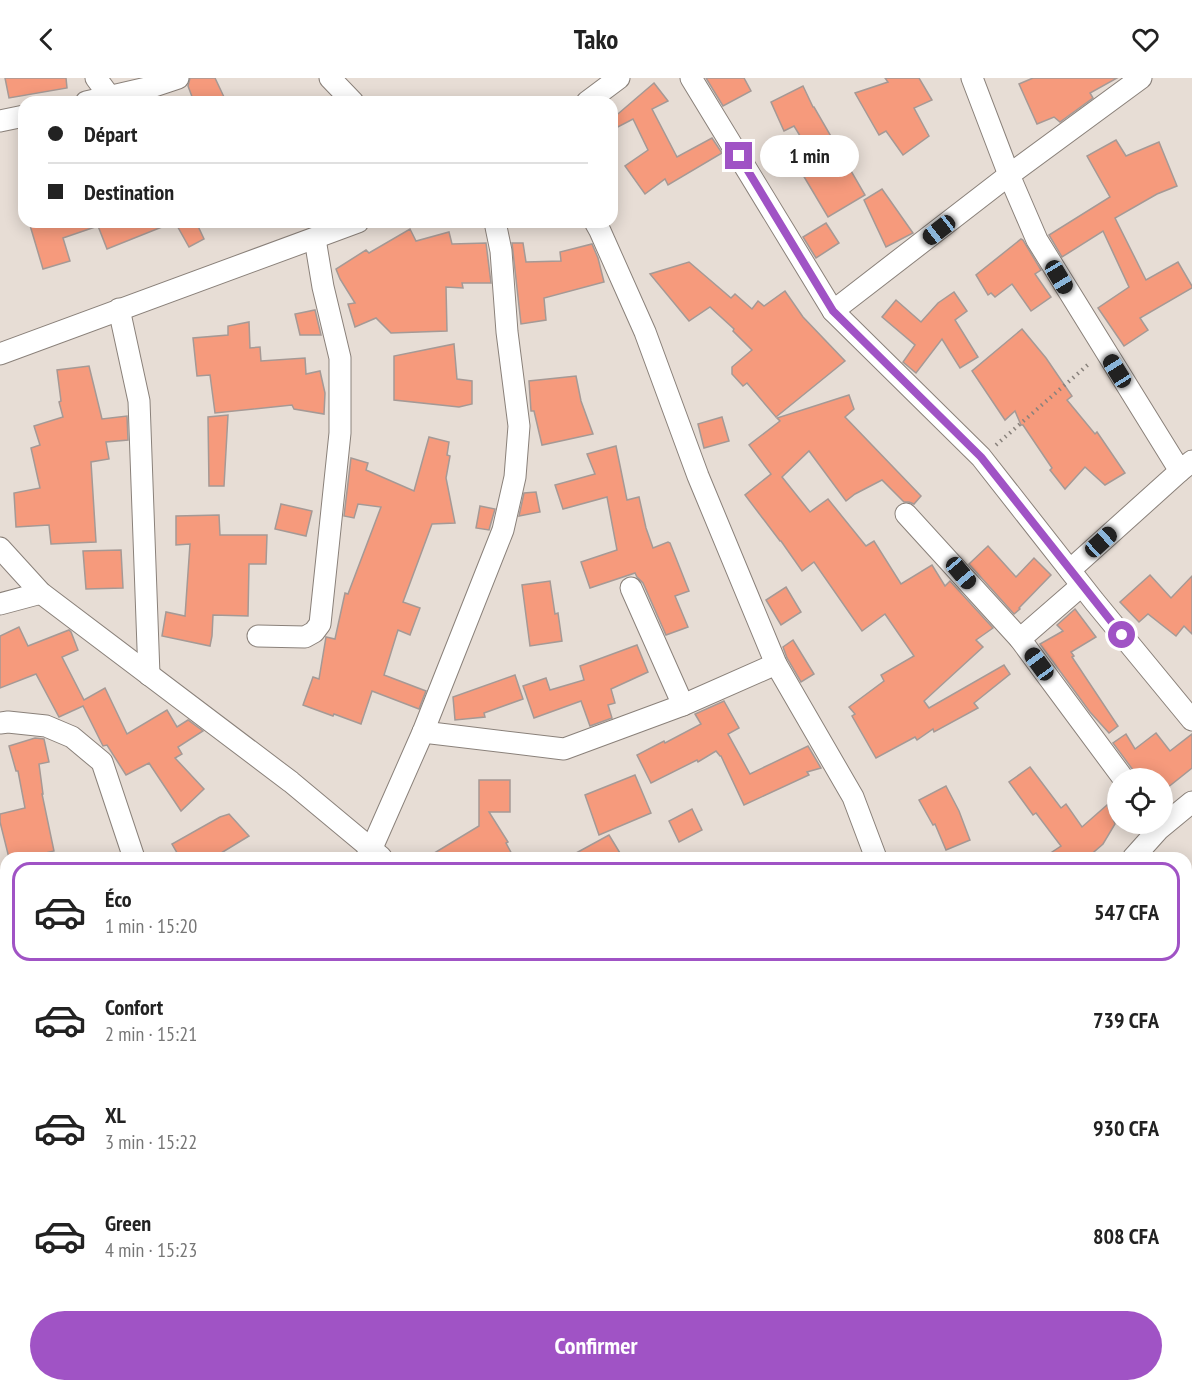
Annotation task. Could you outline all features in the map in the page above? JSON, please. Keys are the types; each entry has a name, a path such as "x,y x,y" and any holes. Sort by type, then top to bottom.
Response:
{"street":[{"path":"96,78 109,96"},
{"path":"114,96 178,78"},
{"path":"330,78 347,96"},
{"path":"595,96 619,78"},
{"path":"691,78 833,311 981,457 1192,720"},
{"path":"972,78 1037,240 1104,351 1186,466 1076,578 1020,639"},
{"path":"833,311 1009,175 1141,78"},
{"path":"0,121 18,117"},
{"path":"0,354 343,228"},
{"path":"374,852 503,530 514,477 519,426 507,332 501,251 496,228"},
{"path":"598,228 645,332 698,476 776,664 853,797 874,852"},
{"path":"258,636 305,636 314,632 320,624 340,433 340,358 323,287 315,239"},
{"path":"119,309 139,401 149,675"},
{"path":"906,514 1020,639 1116,768"},
{"path":"0,548 41,593 291,782 370,852"},
{"path":"631,588 683,705"},
{"path":"0,604 41,593"},
{"path":"423,732 564,749 683,705 776,664"},
{"path":"0,723 46,726 72,737 102,762 132,852"},
{"path":"1173,815 1192,802"},
{"path":"1138,852 1151,834"}],"path":[{"path":"981,457 1104,351"}],"building":[{"path":"5,78 66,78 67,88 9,98"},
{"path":"190,78 215,78 224,96 192,96 188,86"},
{"path":"706,78 744,78 751,91 723,106"},
{"path":"885,78 919,78 932,100 914,108 929,136 903,155 886,131 879,135 855,93 888,82"},
{"path":"1033,78 1117,78 1090,93 1093,98 1060,122 1054,117 1037,124 1019,84"},
{"path":"654,83 668,101 652,109 677,157 712,138 722,153 668,185 665,179 645,194 625,166 648,150 633,119 618,127 618,114"},
{"path":"803,86 865,195 828,217 800,170 816,162 794,126 784,131 771,102"},
{"path":"1116,140 1126,156 1159,142 1177,186 1157,194 1115,218 1146,280 1178,262 1192,286 1140,318 1148,330 1124,346 1098,308 1129,287 1103,231 1062,257 1049,235 1110,197 1087,156"},
{"path":"882,189 913,233 886,247 864,200"},
{"path":"826,223 839,243 816,258 803,237"},
{"path":"31,228 92,228 63,238 70,261 43,269"},
{"path":"99,228 160,228 107,249"},
{"path":"178,228 199,228 204,239 189,247"},
{"path":"410,229 416,241 449,232 452,244 486,243 491,283 462,283 463,288 446,287 447,331 391,333 376,318 355,327 348,304 355,303 336,269 366,250 369,253"},
{"path":"1021,239 1041,270 1035,274 1051,297 1031,311 1012,284 995,297 991,293 988,295 976,275"},
{"path":"512,243 523,243 526,262 561,261 560,252 592,244 604,282 544,298 546,320 521,324"},
{"path":"689,262 731,298 735,294 752,309 758,301 764,306 785,291 803,317 845,361 776,417 747,383 743,386 732,374 732,367 752,350 733,331 734,329 710,307 689,321 650,274"},
{"path":"954,292 967,311 955,320 978,357 960,368 942,339 916,373 903,362 915,345 882,317 896,300 921,322 938,303"},
{"path":"315,310 321,335 300,335 295,314"},
{"path":"249,322 250,348 260,347 261,361 305,358 306,374 320,371 325,393 324,414 294,409 292,405 215,413 210,375 197,376 193,338 228,335 228,326"},
{"path":"1022,329 1046,358 1072,396 1067,400 1095,434 1097,432 1125,473 1105,485 1085,467 1065,489 1021,425 1015,411 1005,420 972,371"},
{"path":"454,344 457,379 472,381 472,404 459,407 394,400 394,356"},
{"path":"89,366 102,419 127,416 128,440 106,442 109,459 91,462 96,542 51,544 49,525 16,527 14,493 40,488 31,448 40,445 34,426 63,417 59,402 61,401 57,370"},
{"path":"576,376 581,401 593,434 542,445 534,411 531,411 529,381"},
{"path":"849,395 854,409 845,417 921,496 914,504 904,502 882,480 846,501 809,451 782,477 810,512 828,499 866,546 874,541 901,584 932,565 945,586 950,581 993,628 976,640 983,647 924,701 929,708 1004,665 1010,674 974,703 978,708 934,732 933,729 917,740 915,737 876,758 852,716 855,714 849,707 884,681 881,675 914,656 885,614 862,631 814,562 802,571 745,495 771,474 749,445 780,421 777,418"},
{"path":"228,415 224,486 209,486 208,417"},
{"path":"722,417 729,441 704,448 698,424"},
{"path":"429,437 449,442 447,455 450,456 446,478 455,523 432,524 403,602 420,608 410,635 398,630 384,675 426,691 419,709 372,691 361,724 303,705 313,677 319,679 326,637 335,639 345,593 348,594 381,507 358,504 354,518 344,516 351,458 368,463 366,470 414,491"},
{"path":"616,446 627,500 639,497 653,548 670,543 689,591 675,596 688,627 666,635 643,583 635,573 590,588 581,562 617,550 607,497 563,509 555,485 595,474 587,454"},
{"path":"536,492 540,512 519,516 524,493"},
{"path":"281,504 312,511 306,536 275,529"},
{"path":"480,506 495,509 489,530 476,528"},
{"path":"219,515 220,535 267,535 266,564 249,564 248,616 213,615 210,646 162,636 166,612 185,616 190,544 176,545 176,516"},
{"path":"988,546 1016,577 1034,558 1051,575 1014,614 969,564"},
{"path":"121,550 123,588 86,589 83,551"},
{"path":"1150,575 1171,598 1192,576 1192,634 1184,626 1176,636 1148,614 1139,622 1120,602"},
{"path":"550,581 562,641 530,646 522,585"},
{"path":"786,587 801,612 781,625 766,600"},
{"path":"1075,609 1096,637 1071,652 1074,656 1072,657 1118,726 1109,733 1090,712 1040,644 1063,631 1057,625"},
{"path":"19,627 28,646 69,630 78,650 62,657 84,700 105,688 127,734 167,710 177,727 188,720 203,731 178,747 182,754 175,758 204,789 181,811 149,763 126,775 107,745 103,746 83,706 59,717 36,674 0,688 0,636"},
{"path":"793,640 814,674 801,682 783,647"},
{"path":"637,645 648,672 611,689 615,703 608,705 612,718 590,726 581,701 534,718 523,686 546,678 550,690 584,680 580,666"},
{"path":"515,675 523,699 484,713 485,717 455,720 453,697"},
{"path":"724,701 739,728 728,734 750,774 808,746 821,768 807,772 809,775 744,805 721,756 716,751 698,762 697,760 651,783 637,755 701,724 695,714"},
{"path":"1156,733 1170,751 1192,734 1192,768 1173,783 1173,768 1132,768 1113,743 1126,734 1135,749"},
{"path":"35,738 44,739 49,762 39,764 42,794 54,851 8,852 0,814 25,808 18,771 16,771 9,746"},
{"path":"1030,767 1061,808 1066,804 1082,827 1107,805 1107,834 1109,834 1103,844 1094,852 1052,852 1061,846 1036,813 1033,815 1009,782"},
{"path":"635,775 651,813 599,835 585,795"},
{"path":"479,780 510,780 510,812 489,812 508,842 506,843 511,852 436,852 479,826"},
{"path":"946,786 970,840 946,850 935,824 933,825 919,800"},
{"path":"692,809 702,830 679,842 669,821"},
{"path":"229,814 249,836 223,852 177,852 172,844"},
{"path":"609,835 619,852 578,852"}],"route":[{"path":"739,156 833,311 981,457 1122,635"}]}
